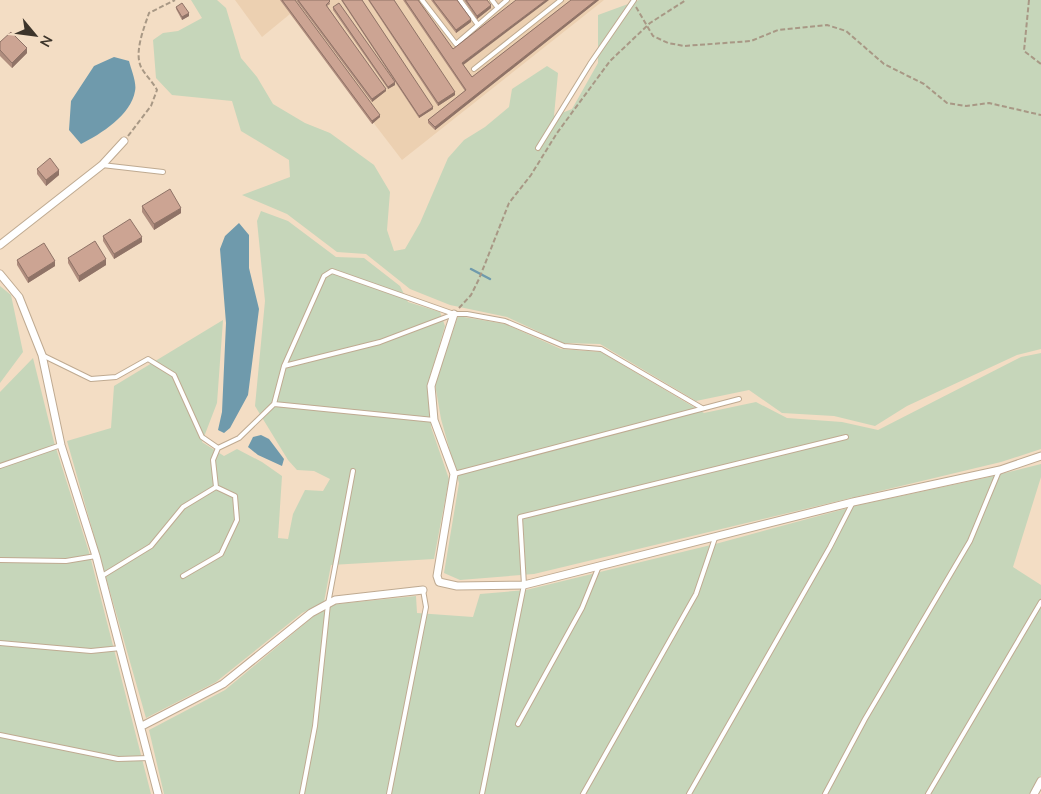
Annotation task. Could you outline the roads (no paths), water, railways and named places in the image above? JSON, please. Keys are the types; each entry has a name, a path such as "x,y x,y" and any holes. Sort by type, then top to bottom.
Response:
{"street":[{"path":"0,245 102,165 124,141"},
{"path":"0,274 19,298 42,355 61,445 96,556 142,726 158,794"},
{"path":"454,314 431,386 434,420 454,474 437,576 439,582 457,586 524,585 852,502 1000,470 1041,456"},
{"path":"142,726 223,684 311,613 335,600 423,590"},
{"path":"1034,794 1041,781"}],"lane":[{"path":"422,0 456,44 507,0"},
{"path":"460,0 478,25"},
{"path":"492,0 498,8"},
{"path":"474,69 561,0"},
{"path":"538,148 590,64 634,0"},
{"path":"102,165 163,172"},
{"path":"216,487 213,460 218,448 239,438 274,404 284,366 324,276 332,271 454,314 506,321 564,346 601,348 702,408"},
{"path":"284,366 380,342 454,314"},
{"path":"42,355 91,379 116,377 148,359 174,375 202,436 218,448"},
{"path":"454,474 739,399"},
{"path":"274,404 434,420"},
{"path":"482,794 524,585 520,518 846,437"},
{"path":"0,466 61,445"},
{"path":"825,794 865,719 970,541 1000,470"},
{"path":"302,794 315,726 328,604 353,471"},
{"path":"183,576 221,554 237,520 235,496 216,487"},
{"path":"101,576 151,546 183,507 216,487"},
{"path":"689,794 830,547 852,502"},
{"path":"583,794 696,594 715,538"},
{"path":"0,560 66,561 96,556"},
{"path":"518,724 582,608 599,566"},
{"path":"389,794 426,607 423,590"},
{"path":"928,794 1041,602"},
{"path":"0,643 91,651 121,648"},
{"path":"0,735 118,759 149,758"}],"water":[{"path":"114,57 129,61 135,84 132,100 128,108 114,123 81,144 69,130 71,101 94,66"},
{"path":"239,223 249,235 249,268 259,309 248,395 230,428 224,433 218,430 222,412 226,323 220,249 225,236"},
{"path":"261,435 269,439 284,459 282,466 258,455 248,447 253,437"}],"waterway":[{"path":"471,269 490,279"}]}
